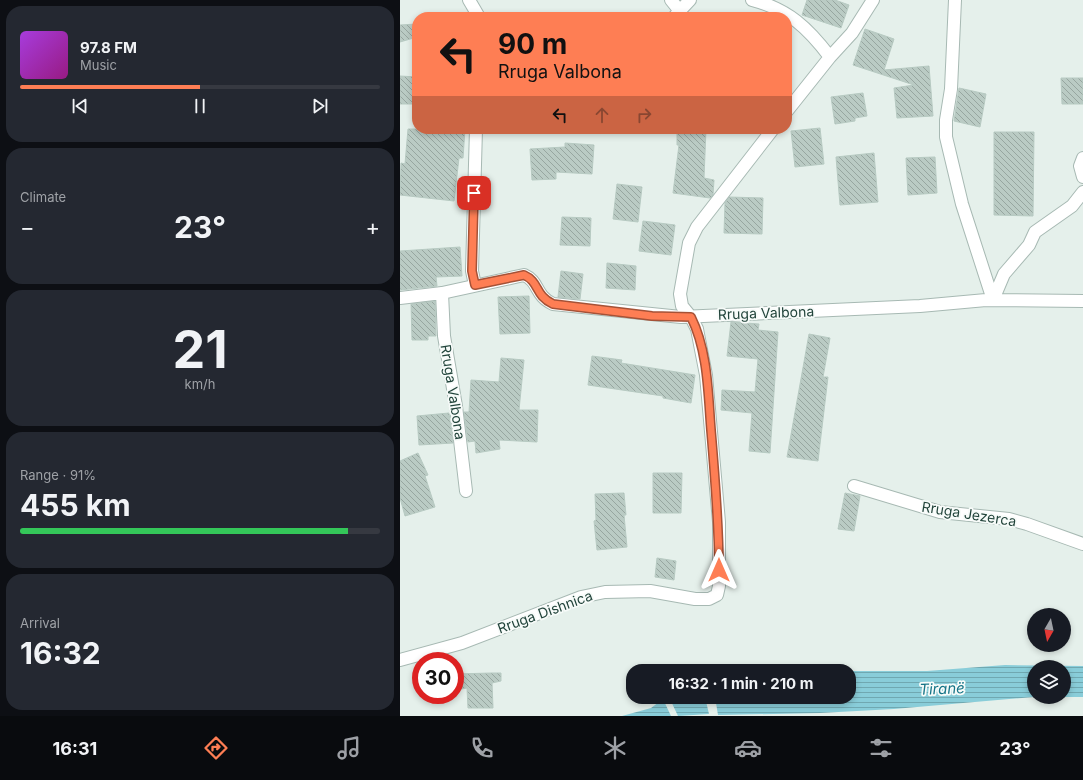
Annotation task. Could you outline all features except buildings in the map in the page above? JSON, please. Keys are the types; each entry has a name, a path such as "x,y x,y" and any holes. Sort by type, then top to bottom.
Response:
{"street":[{"path":"469,0 476,12"},
{"path":"671,0 676,12"},
{"path":"677,12 690,0"},
{"path":"752,0 761,2 780,12"},
{"path":"792,106 830,57 852,33 873,0"},
{"path":"954,0 951,89 946,120 946,137 962,204 993,300"},
{"path":"792,18 798,21 813,34 830,57"},
{"path":"475,285 472,271 476,134"},
{"path":"691,317 682,306 680,294 684,264 692,235 697,226 769,134"},
{"path":"1083,158 1080,166 1083,177"},
{"path":"993,300 1004,274 1029,246 1035,232 1072,206 1083,192"},
{"name":"Rruga Valbona","path":"400,298 442,293 524,275 530,277 544,300 553,304 652,316 691,317 714,314 913,306 993,300 1083,301"},
{"name":"Rruga Valbona","path":"442,293 444,336 456,406 466,491"},
{"name":"Rruga Dishnica","path":"400,660 462,642 581,597 605,592 650,591 695,599 709,598 716,595 719,586 719,522 706,375 697,329 691,317"},
{"name":"Rruga Jezerca","path":"854,486 940,512 1009,519 1083,544"}],"water":[{"name":"Tiranë","path":"1005,665 1027,665 1027,698 894,709 820,713 718,715 716,704 856,704 856,671 927,671"},
{"path":"1071,666 1083,666 1083,697 1071,697"},
{"path":"656,704 665,704 671,716 622,716 651,708"},
{"path":"672,704 707,704 709,714 678,716"}],"route":[{"path":"474,193 472,271 475,285 524,275 530,277 544,300 553,304 652,316 691,317 697,329 706,375 719,522 719,570"}]}
